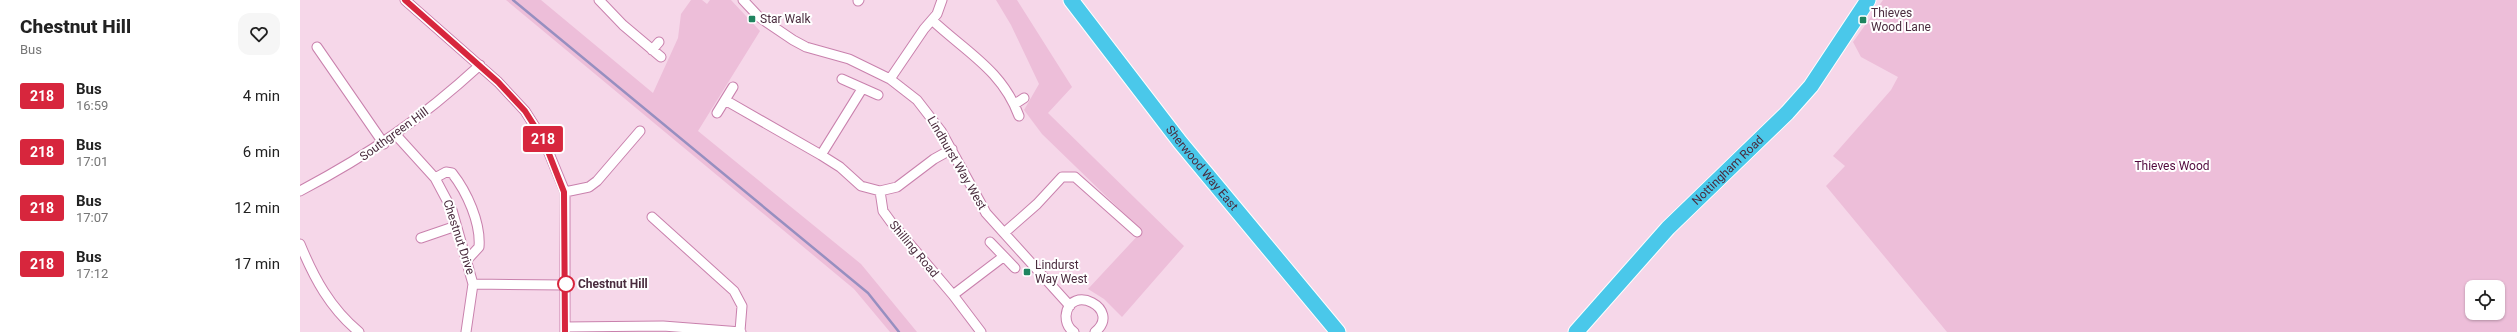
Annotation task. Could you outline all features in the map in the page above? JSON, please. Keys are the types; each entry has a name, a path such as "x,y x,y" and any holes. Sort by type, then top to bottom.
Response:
{"highway":[{"name":"Sherwood Way East","path":"1070,0 1180,142 1338,332"},
{"name":"Nottingham Road","path":"1576,332 1668,228 1787,113 1811,86 1868,0"}],"street":[{"path":"405,0 480,66 521,106 535,125 544,141 564,192 566,285 565,330 663,329 740,332 742,306 738,296 657,227 652,217"},
{"path":"599,0 623,25 660,57"},
{"name":"Lindhurst Way West","path":"744,0 759,16 793,40 806,47 849,59 890,79 917,100 930,115 952,150 978,202 1004,234 1070,306"},
{"path":"890,79 932,20 942,0"},
{"path":"932,20 981,60 1003,86 1014,104 1019,116"},
{"path":"652,50 659,42"},
{"path":"317,47 384,144"},
{"name":"Southgreen Hill","path":"300,191 345,168 384,144 480,66"},
{"path":"842,79 878,95"},
{"path":"717,113 733,86"},
{"path":"821,155 862,89"},
{"path":"1014,104 1024,98"},
{"path":"725,100 821,155 840,168 861,186 880,191 897,187 921,168 952,150"},
{"path":"564,192 589,188 597,181 640,131"},
{"name":"Chestnut Drive","path":"396,135 435,178 444,191 467,260 473,284 466,332"},
{"path":"435,178 446,172 452,173 472,210 479,240 478,247 467,260"},
{"path":"1004,234 1037,204 1062,177 1075,177 1138,232"},
{"name":"Shilling Road","path":"880,191 883,211 953,295 981,332"},
{"path":"421,238 456,226"},
{"path":"990,242 1015,268"},
{"path":"300,244 317,283 337,310 359,332"},
{"path":"953,295 1004,257"},
{"path":"473,284 566,285"},
{"path":"1074,332 1068,326 1066,318 1070,306 1084,299 1097,304 1102,317 1100,326 1095,332"}],"green space":[{"path":"506,0 541,0 653,93 678,38 681,14 691,0 702,0 707,4 710,0 731,0 760,31 698,131 861,264 917,332 890,332 854,289"},
{"path":"996,0 1017,0 1072,87 1048,113 1184,246 1122,317 1104,299 1088,289 1142,231 1042,134 1024,110 1039,84 1011,25"},
{"name":"Thieves Wood","path":"1883,0 2517,0 2517,332 1947,332 1826,186 1845,166 1833,156 1891,90 1898,77 1861,57 1853,42"}],"waterway":[{"path":"513,0 868,293 899,332"}],"bus line":[{"name":"218","path":"405,0 498,82 525,111 544,141 558,173 564,192 566,207 565,332"}],"place":[{"name":"Star Walk","path":"752,19"},
{"name":"Thieves Wood Lane","path":"1863,20"},
{"name":"Lindurst Way West","path":"1027,272"},
{"name":"Chestnut Hill","path":"566,284"}]}
